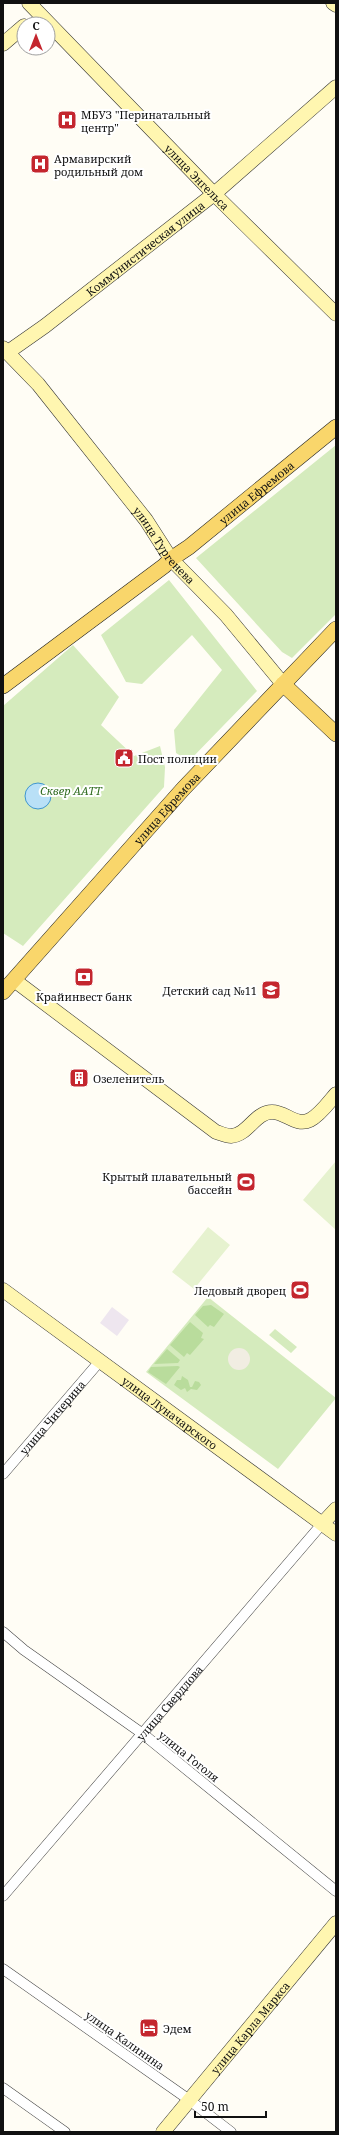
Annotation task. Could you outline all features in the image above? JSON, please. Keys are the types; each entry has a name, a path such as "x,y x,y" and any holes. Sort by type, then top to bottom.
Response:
{"main road":[{"name":"улица Ефремова","path":"3,686 164,566 171,559 190,548 336,427"},
{"name":"улица Ефремова","path":"3,992 9,976 183,789 336,629"},
{"name":"улица Тургенева","path":"283,684 336,734"}],"street":[{"name":"улица Энгельса","path":"29,3 214,194 336,314"},
{"path":"35,16 39,13"},
{"path":"3,44 16,33"},
{"name":"Коммунистическая улица","path":"4,352 45,326 214,194 336,87"},
{"name":"улица Тургенева","path":"4,352 38,384 146,520 171,559 226,615 283,684"},
{"path":"9,976 216,1132 230,1136 242,1133 261,1116 271,1112 299,1122 310,1120 336,1094"},
{"name":"улица Луначарского","path":"3,1290 336,1534"},
{"name":"улица Чичерина","path":"3,1474 100,1361"},
{"name":"улица Свердлова","path":"3,1896 336,1509"},
{"name":"улица Гоголя","path":"3,1632 24,1650 143,1734 336,1891"},
{"name":"улица Карла Маркса","path":"163,2132 188,2099 336,1923"},
{"name":"улица Калинина","path":"3,1969 188,2099 231,2132"},
{"path":"3,2088 65,2132"}],"shaded area":[{"path":"112,1307 129,1320 117,1336 100,1323"},
{"path":"239,1348 247,1351 250,1359 247,1367 239,1370 231,1367 228,1359 231,1351"}],"green space":[{"path":"336,445 336,614 292,658 282,652 196,558"},
{"path":"169,580 257,691 189,761 176,753 174,730 222,670 192,635 142,684 126,682 101,635"},
{"name":"Сквер ААТТ","path":"73,645 119,697 101,725 134,756 160,746 165,767 164,787 23,946 3,933 3,706"},
{"path":"336,1161 336,1230 303,1200"},
{"path":"208,1227 230,1245 194,1289 172,1272"},
{"path":"208,1297 336,1398 278,1469 146,1372"},
{"path":"211,1305 224,1314 214,1327 210,1325 208,1327 195,1315 203,1306"},
{"path":"190,1322 203,1333 201,1338 204,1339 190,1355 187,1353 184,1357 170,1345"},
{"path":"275,1329 297,1347 291,1353 269,1335"},
{"path":"167,1349 180,1360 178,1363 154,1364"},
{"path":"151,1367 180,1367 166,1384 148,1372"},
{"path":"182,1376 188,1380 190,1387 192,1387 195,1381 199,1382 201,1385 197,1390 191,1389 187,1392 185,1388 181,1390 174,1385 177,1380 181,1380"}],"water":[{"path":"38,783 47,787 51,796 47,805 38,809 29,805 25,796 29,787"}],"place":[{"name":"МБУЗ \"Перинатальный центр\"","path":"67,120"},
{"name":"Армавирский родильный дом","path":"40,164"},
{"name":"Пост полиции","path":"124,758"},
{"name":"Крайинвест банк","path":"84,977"},
{"name":"Детский сад №11","path":"271,990"},
{"name":"Озеленитель","path":"79,1078"},
{"name":"Крытый плавательный бассейн","path":"246,1182"},
{"name":"Ледовый дворец","path":"300,1290"},
{"name":"Эдем","path":"149,2028"}]}
